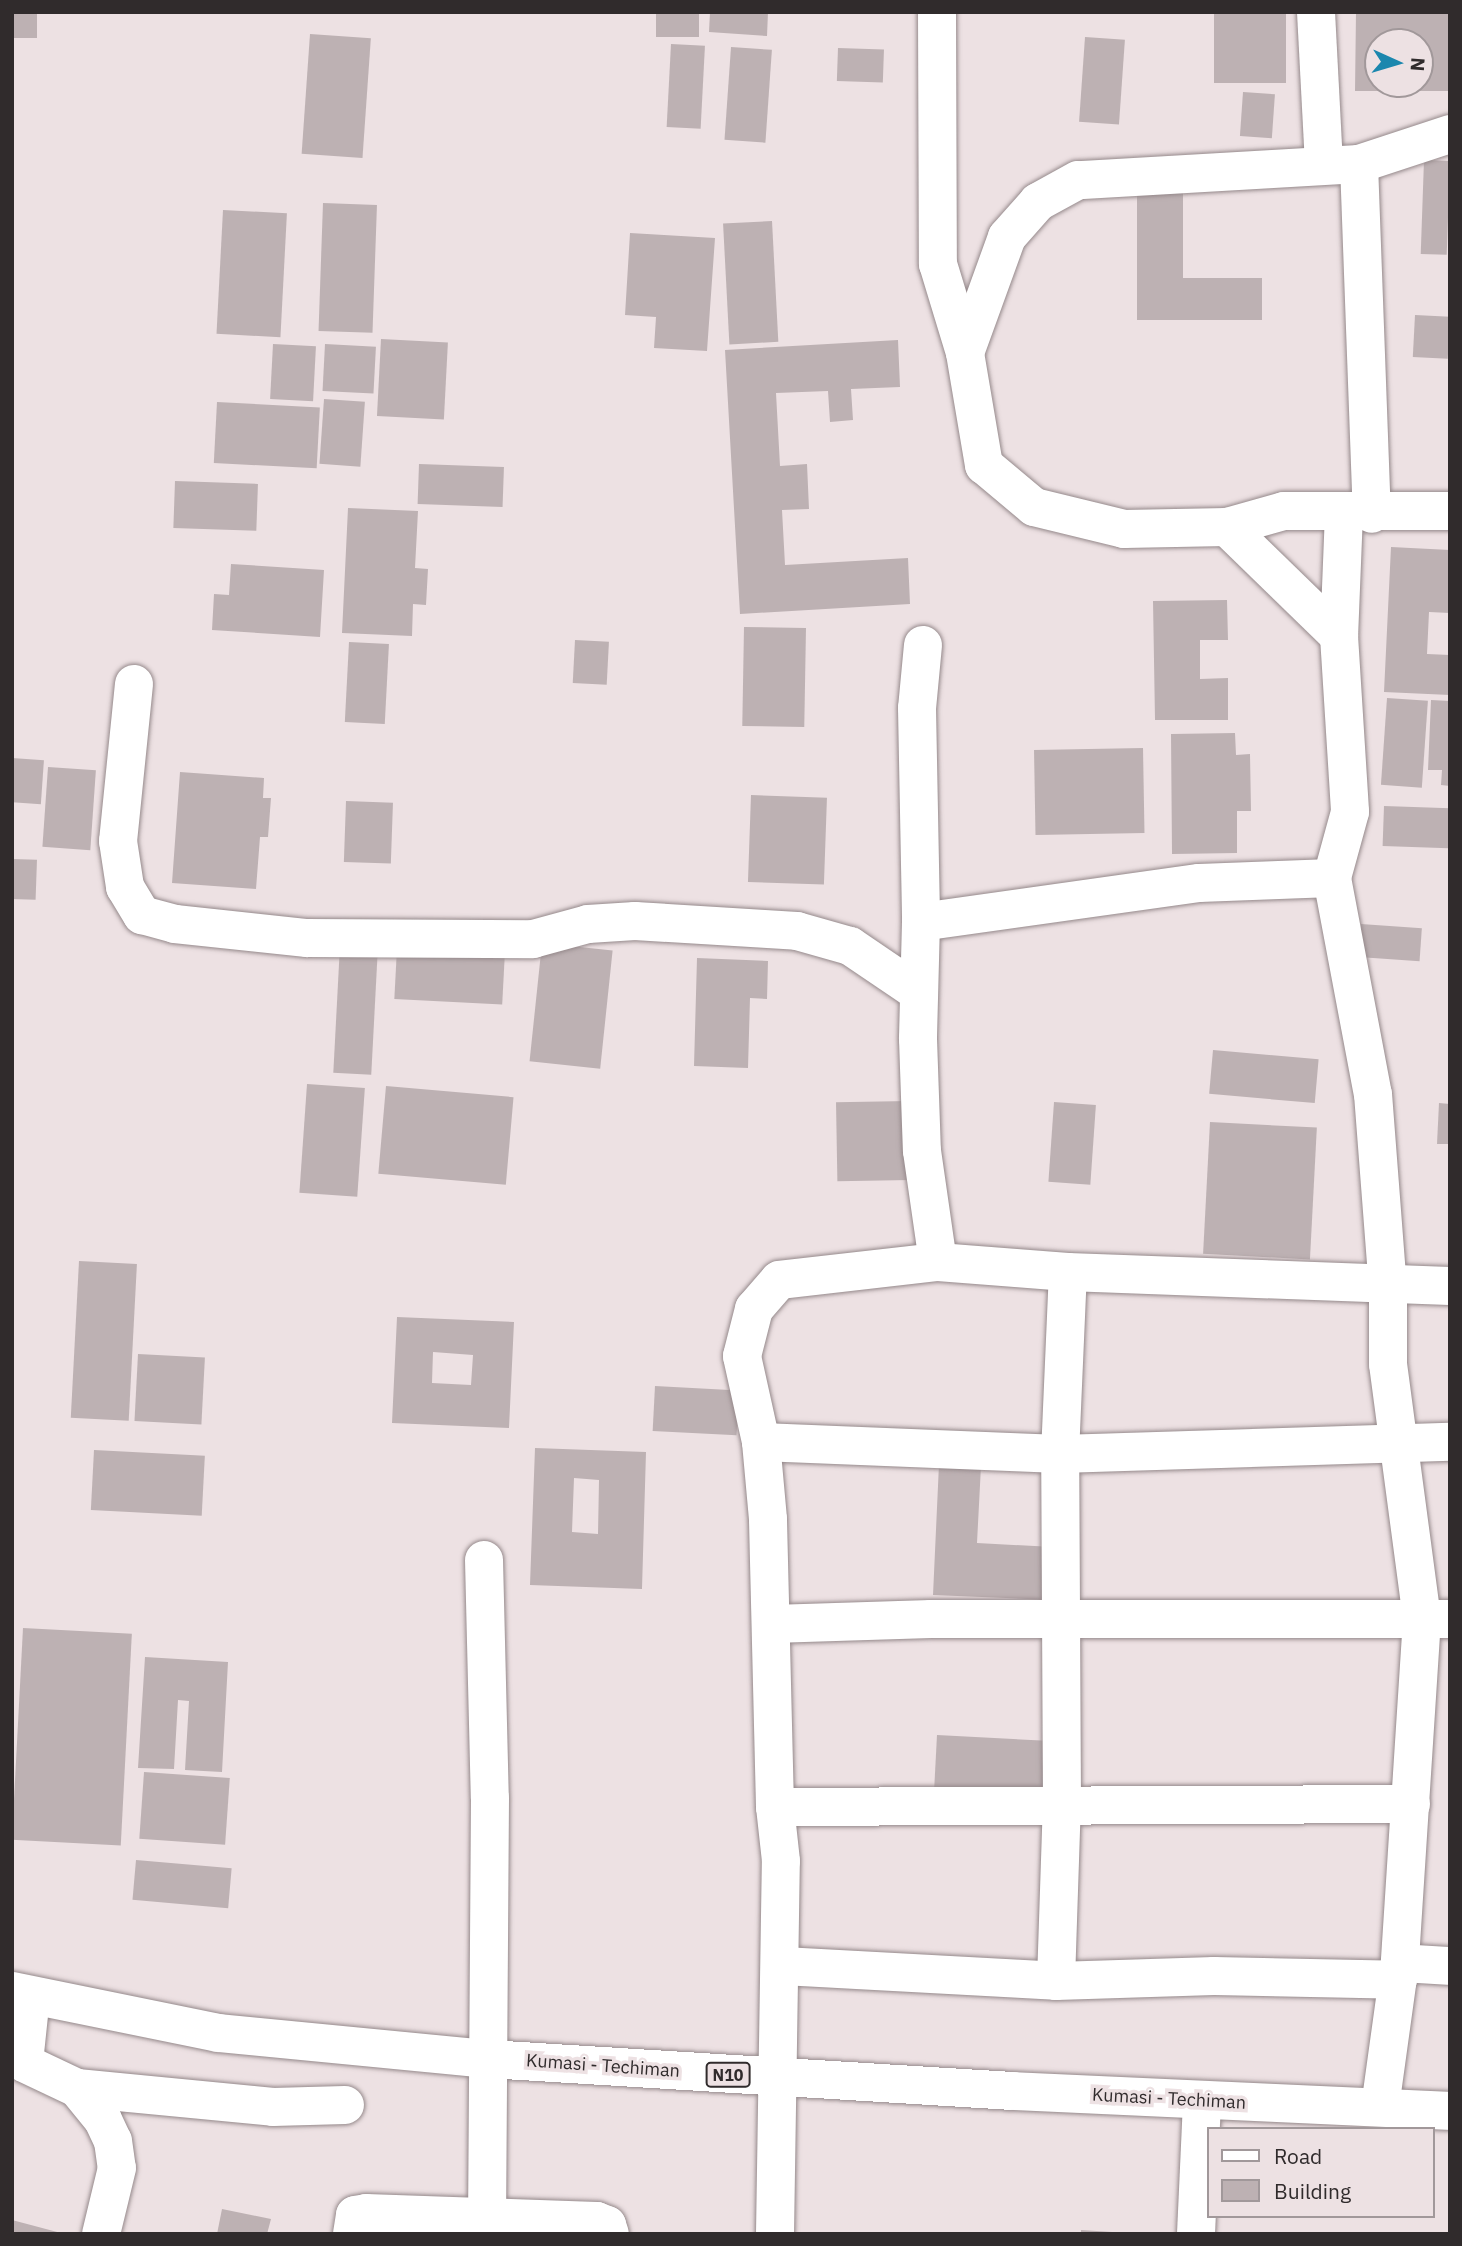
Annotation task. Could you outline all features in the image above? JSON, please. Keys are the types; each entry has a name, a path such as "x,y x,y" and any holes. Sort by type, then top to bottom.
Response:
{"main road":[{"path":"937,12 938,264 965,353 984,466 1034,507 1124,529 1227,527 1284,511 1358,514 1450,511"},
{"path":"1316,12 1341,164 1358,514 1339,636 1350,812 1332,878 1373,1094 1388,1287 1388,1364 1400,1443 1436,1619 1411,1804 1399,1971 1380,2107"},
{"path":"965,353 1007,237 1038,202 1078,180 1341,164 1450,134"},
{"path":"1227,527 1339,636"},
{"path":"923,645 917,708 921,922 918,992 922,1152 937,1262"},
{"path":"134,684 118,841 125,887 142,915 175,924 307,938 533,939 589,924 635,920 797,931 850,946 918,992"},
{"path":"921,922 1199,883 1332,878"},
{"path":"775,2234 783,1966 775,1807 772,1623 761,1442 742,1356 754,1309 779,1280 937,1262 1068,1272 1388,1287 1450,1286"},
{"path":"1056,1981 1062,1803 1060,1454 1068,1272"},
{"path":"761,1442 1060,1454 1450,1442"},
{"path":"484,1560 490,1798 488,2226"},
{"path":"772,1623 1062,1619 1436,1619"},
{"path":"775,1807 1062,1803 1411,1804"},
{"path":"783,1966 1056,1981 1399,1971 1450,1966"},
{"path":"22,1994 18,2063 77,2088 273,2107 345,2105"},
{"name":"Kumasi - Techiman","path":"22,1994 218,2033 488,2059 1202,2101 1450,2111"},
{"path":"77,2088 103,2120 115,2155 112,2200 101,2234"},
{"path":"1196,2234 1202,2101"},
{"path":"352,2234 355,2215 366,2213 488,2226 597,2221 607,2225 610,2234"}],"building":[{"path":"12,12 37,12 37,38 12,38"},
{"path":"656,12 699,12 699,37 656,37"},
{"path":"710,12 768,12 767,36 709,32"},
{"path":"1214,12 1286,12 1286,83 1214,83"},
{"path":"1356,12 1450,12 1450,91 1434,91 1434,28 1364,28 1364,91 1355,91"},
{"path":"310,34 371,38 362,158 302,154"},
{"path":"1085,37 1125,40 1119,125 1079,122"},
{"path":"671,44 705,46 701,129 667,127"},
{"path":"731,47 772,50 765,143 725,140"},
{"path":"838,48 884,50 883,83 837,81"},
{"path":"1243,92 1275,94 1272,138 1240,136"},
{"path":"1424,160 1450,161 1447,255 1421,254"},
{"path":"1137,192 1183,193 1183,278 1262,278 1262,320 1137,320"},
{"path":"323,203 377,205 372,333 319,331"},
{"path":"223,210 287,213 280,337 217,334"},
{"path":"772,221 778,342 729,344 723,224"},
{"path":"630,233 715,238 707,351 654,348 656,317 625,315"},
{"path":"1415,315 1450,317 1448,359 1413,357"},
{"path":"381,339 448,343 444,419 377,416"},
{"path":"898,340 900,387 851,389 853,420 830,422 828,391 776,393 780,466 807,464 809,509 782,510 785,565 908,558 910,604 740,614 725,350"},
{"path":"273,344 316,346 313,401 270,399"},
{"path":"325,344 376,347 373,394 323,391"},
{"path":"324,399 365,402 360,467 319,464"},
{"path":"217,402 320,407 317,468 214,463"},
{"path":"419,464 504,467 503,507 418,504"},
{"path":"175,481 258,484 256,531 173,528"},
{"path":"348,508 418,511 415,568 428,569 426,605 413,604 412,636 342,633"},
{"path":"1391,547 1450,550 1450,613 1429,612 1427,654 1450,655 1450,695 1384,692"},
{"path":"231,564 324,570 320,637 212,630 214,594 229,595"},
{"path":"1227,600 1228,640 1200,640 1200,679 1228,678 1228,720 1155,720 1153,601"},
{"path":"744,627 806,628 804,727 742,726"},
{"path":"575,640 609,642 607,685 573,683"},
{"path":"349,642 389,644 385,724 345,722"},
{"path":"1387,698 1428,701 1422,788 1381,785"},
{"path":"1431,700 1450,701 1450,786 1441,785 1442,770 1428,770"},
{"path":"1235,733 1236,755 1250,754 1251,811 1237,811 1237,853 1172,854 1171,734"},
{"path":"1143,748 1144,833 1036,835 1034,750"},
{"path":"12,758 44,760 41,804 12,802"},
{"path":"48,767 96,770 90,850 42,847"},
{"path":"180,772 264,778 263,798 271,798 268,837 260,837 256,889 172,883"},
{"path":"751,795 827,798 824,885 748,882"},
{"path":"346,801 393,803 391,864 344,862"},
{"path":"1384,806 1450,808 1449,848 1383,846"},
{"path":"12,859 37,860 36,900 12,899"},
{"path":"1361,924 1422,928 1420,961 1359,957"},
{"path":"542,943 613,950 600,1069 530,1061"},
{"path":"340,945 378,947 371,1075 333,1073"},
{"path":"397,948 505,954 502,1005 394,999"},
{"path":"697,958 768,961 767,999 750,998 748,1068 694,1066"},
{"path":"1213,1050 1319,1059 1315,1103 1209,1094"},
{"path":"307,1084 365,1088 357,1197 299,1193"},
{"path":"386,1086 514,1097 506,1185 378,1174"},
{"path":"909,1101 910,1180 837,1181 836,1102"},
{"path":"1054,1102 1096,1105 1090,1185 1048,1182"},
{"path":"1439,1103 1450,1104 1450,1144 1437,1144"},
{"path":"1210,1122 1317,1128 1310,1259 1203,1254"},
{"path":"79,1261 137,1264 129,1421 71,1418"},
{"path":"397,1317 514,1322 509,1428 392,1423","holes":["433,1352 473,1355 471,1385 432,1383"]},
{"path":"138,1354 205,1358 201,1424 134,1421"},
{"path":"655,1386 739,1390 737,1435 653,1431"},
{"path":"535,1448 646,1452 642,1589 530,1585","holes":["574,1478 599,1480 598,1534 572,1532"]},
{"path":"94,1450 205,1456 202,1516 91,1510"},
{"path":"939,1464 981,1466 977,1543 1053,1547 1051,1600 933,1595"},
{"path":"23,1628 132,1634 121,1845 12,1840"},
{"path":"145,1657 228,1662 222,1772 185,1770 189,1701 178,1700 174,1769 138,1768"},
{"path":"937,1735 1046,1741 1043,1793 934,1787"},
{"path":"144,1772 230,1778 225,1845 139,1839"},
{"path":"136,1860 232,1868 228,1908 133,1900"},
{"path":"222,2209 271,2219 267,2234 217,2234"},
{"path":"12,2220 61,2233 12,2234"},
{"path":"1081,2230 1112,2232 1112,2234 1081,2234"}]}
